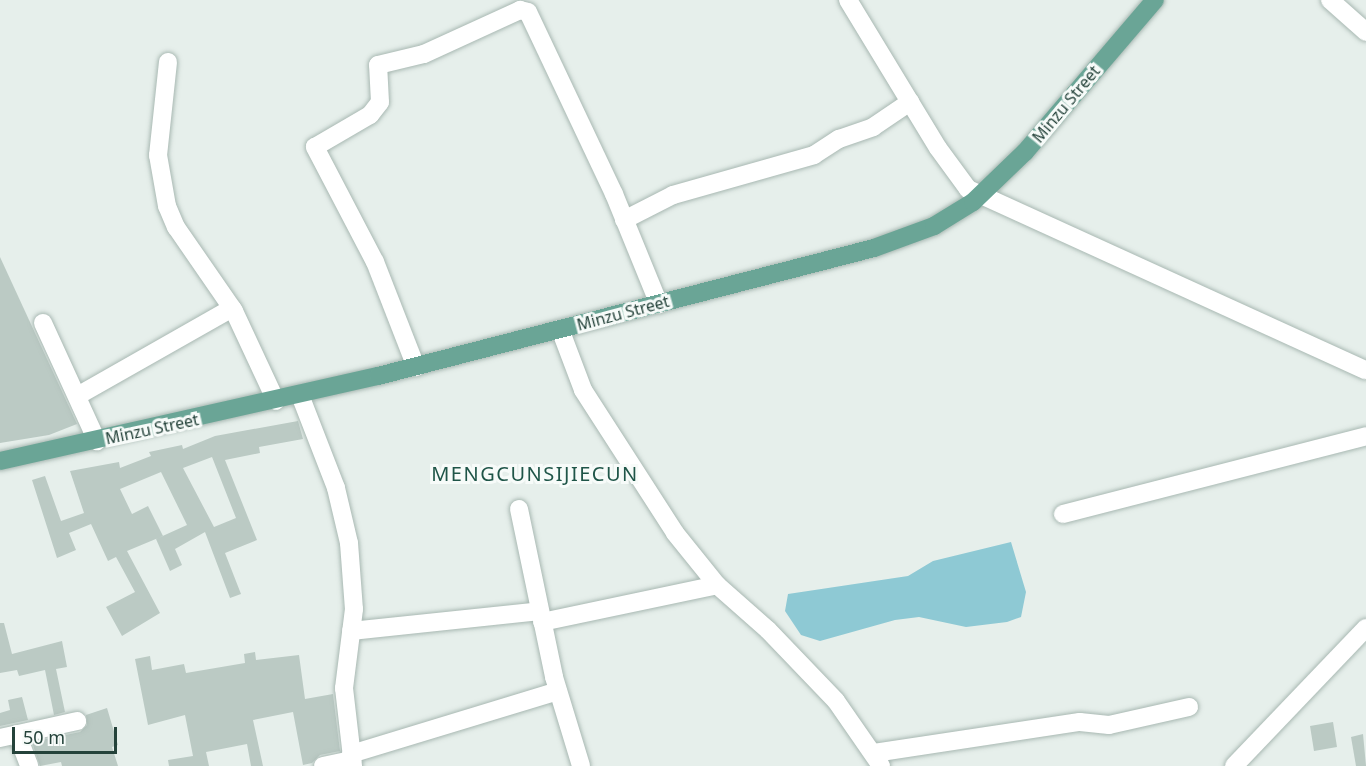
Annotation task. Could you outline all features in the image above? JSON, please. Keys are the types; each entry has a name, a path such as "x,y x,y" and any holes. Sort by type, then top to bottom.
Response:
{"main road":[{"name":"Minzu Street","path":"0,461 276,401 416,366 659,304 906,237 934,226 980,196 1025,152 1155,0"}],"street":[{"path":"848,0 910,102 968,189 1366,370"},
{"path":"1330,0 1366,32"},
{"path":"416,366 375,262 315,147 370,116 380,102 378,65 424,54 524,5 624,220 659,304"},
{"path":"168,62 159,129 161,183 176,227 232,308 276,401"},
{"path":"624,220 673,195 814,154 839,139 873,127 910,102"},
{"path":"79,395 232,308"},
{"path":"44,322 79,395 97,441"},
{"path":"560,329 583,390 675,533 717,585 768,630 836,701 877,760 1080,722 1109,725 1189,707"},
{"path":"300,395 343,516 352,577 351,631 344,688 352,760"},
{"path":"1063,514 1366,436"},
{"path":"519,509 558,691 581,766"},
{"path":"351,631 541,617 717,585"},
{"path":"1234,766 1366,628"},
{"path":"323,766 352,760 558,691"},
{"path":"28,766 8,736 77,721"}],"water":[{"path":"1011,542 1026,592 1021,617 1007,622 966,627 919,617 895,620 820,641 801,635 785,611 788,594 908,576 933,561"}],"building":[{"path":"0,257 77,424 49,435 0,443"},
{"path":"298,421 303,439 259,447 260,453 225,460 257,540 225,553 241,594 230,598 205,532 175,549 182,565 170,571 156,539 158,538 127,551 160,613 122,636 106,607 135,592 116,557 108,561 91,524 69,533 76,550 57,558 32,480 45,476 61,521 84,513 70,471 119,462 120,468 151,456 149,452 182,445 183,449 215,436","holes":["212,457 236,518 214,527 183,468","161,472 187,525 163,536 148,506 132,514 120,489"]},
{"path":"0,623 4,623 12,654 62,641 67,667 56,669 65,712 54,715 45,670 19,676 17,670 0,673"},
{"path":"255,652 256,660 299,655 305,699 333,694 340,751 320,755 312,763 303,765 293,712 253,720 263,766 251,766 247,744 206,752 209,766 169,766 168,760 193,756 185,715 148,725 135,659 150,656 152,670 184,664 186,673 245,663 244,654"},
{"path":"22,697 28,720 0,726 0,713 10,710 8,700"},
{"path":"107,708 118,745 112,747 118,766 62,766 61,762 40,766 32,742 80,732 87,725 86,715"},
{"path":"1333,722 1337,747 1314,751 1310,726"},
{"path":"1363,734 1366,766 1356,766 1351,737"}],"district":[{"name":"MENGCUNSIJIECUN","path":"535,473"}]}
